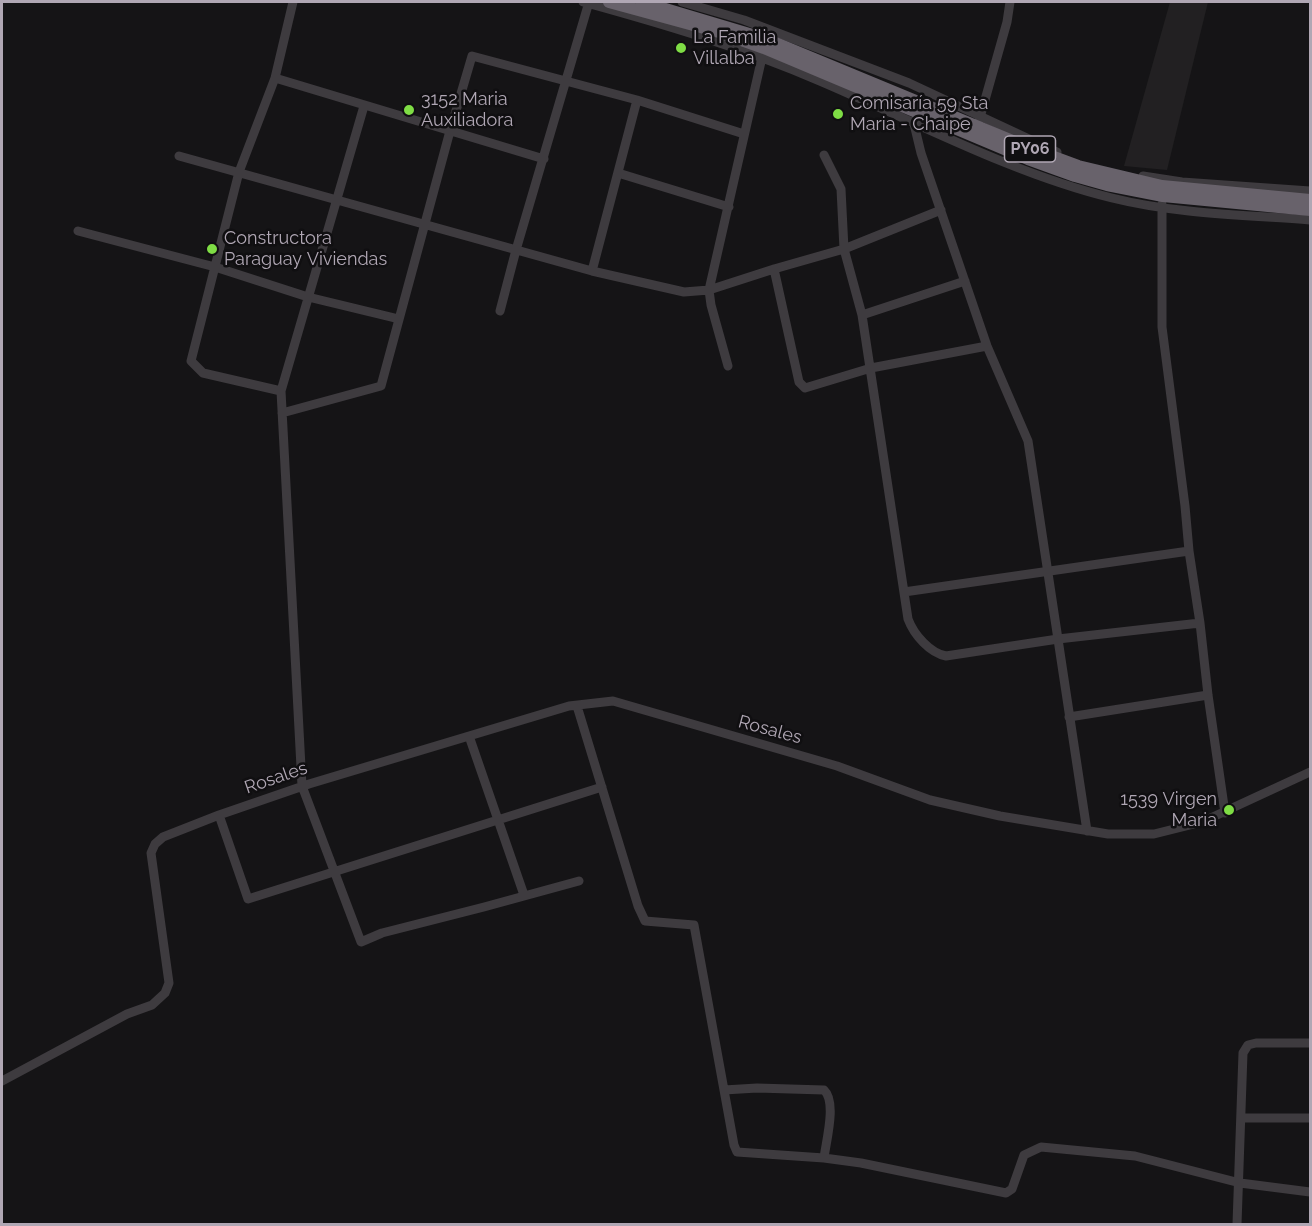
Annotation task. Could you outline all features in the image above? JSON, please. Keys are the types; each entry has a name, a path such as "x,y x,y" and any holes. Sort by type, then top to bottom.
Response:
{"highway":[{"name":"PY06","path":"609,2 765,44 902,106 916,118 1094,181 1163,202 1311,210"},
{"name":"PY06","path":"642,2 765,44 979,123 1053,158 1134,181 1177,188 1311,200"}],"street":[{"path":"281,391 203,373 191,361 239,172 275,78 293,2"},
{"path":"500,311 587,2 679,29 765,44"},
{"path":"682,2 744,20 765,44 817,80 916,118 1024,170 1111,198 1311,220"},
{"path":"902,106 916,106 973,130 979,123 1007,22 1010,2"},
{"path":"728,366 709,290 765,44"},
{"path":"282,413 381,386 472,56 637,100 744,134"},
{"path":"275,78 544,159"},
{"path":"592,271 637,100"},
{"path":"364,106 281,391 302,786 361,942 382,933 579,881"},
{"path":"916,118 921,153 987,346 1028,441 1087,831"},
{"path":"979,123 1014,153"},
{"path":"979,123 1015,134 1078,161 1126,173 1182,182 1311,191"},
{"path":"824,155 841,189 844,249 862,315 910,626 938,654 946,656 1058,639 1200,623"},
{"path":"179,156 592,271 684,292 709,290 844,249 941,210"},
{"path":"618,173 729,207"},
{"path":"1163,202 1162,327 1189,551 1225,813"},
{"path":"78,231 215,267 308,297 399,319"},
{"path":"774,269 801,386 810,388 871,368 987,346"},
{"path":"862,315 965,281"},
{"path":"904,592 1189,551"},
{"path":"1069,717 1208,695"},
{"name":"Rosales","path":"2,1081 127,1014 152,1005 165,993 168,982 151,853 155,844 163,837 302,786 577,706 613,701 837,766 930,800 1000,816 1108,834 1154,834 1202,822 1311,772"},
{"path":"577,706 638,906 645,921 694,925 737,1152 861,1163 1006,1193 1012,1189 1024,1155 1041,1147 1135,1156 1240,1184 1311,1192"},
{"path":"469,736 524,895"},
{"path":"219,815 248,899 280,891 334,871 602,787"},
{"path":"1237,1224 1243,1053 1248,1045 1281,1042 1311,1043"},
{"path":"724,1090 731,1088 824,1090 828,1093 831,1105 824,1158"},
{"path":"1242,1118 1311,1118"}],"shaded area":[{"path":"1170,2 1208,2 1167,170 1124,166"}],"place":[{"name":"La Familia Villalba","path":"681,48"},
{"name":"3152 Maria Auxiliadora","path":"409,110"},
{"name":"Comisaría 59 Sta Maria - Chaipe","path":"838,114"},
{"name":"Constructora Paraguay Viviendas","path":"212,249"},
{"name":"1539 Virgen Maria","path":"1229,810"}]}
